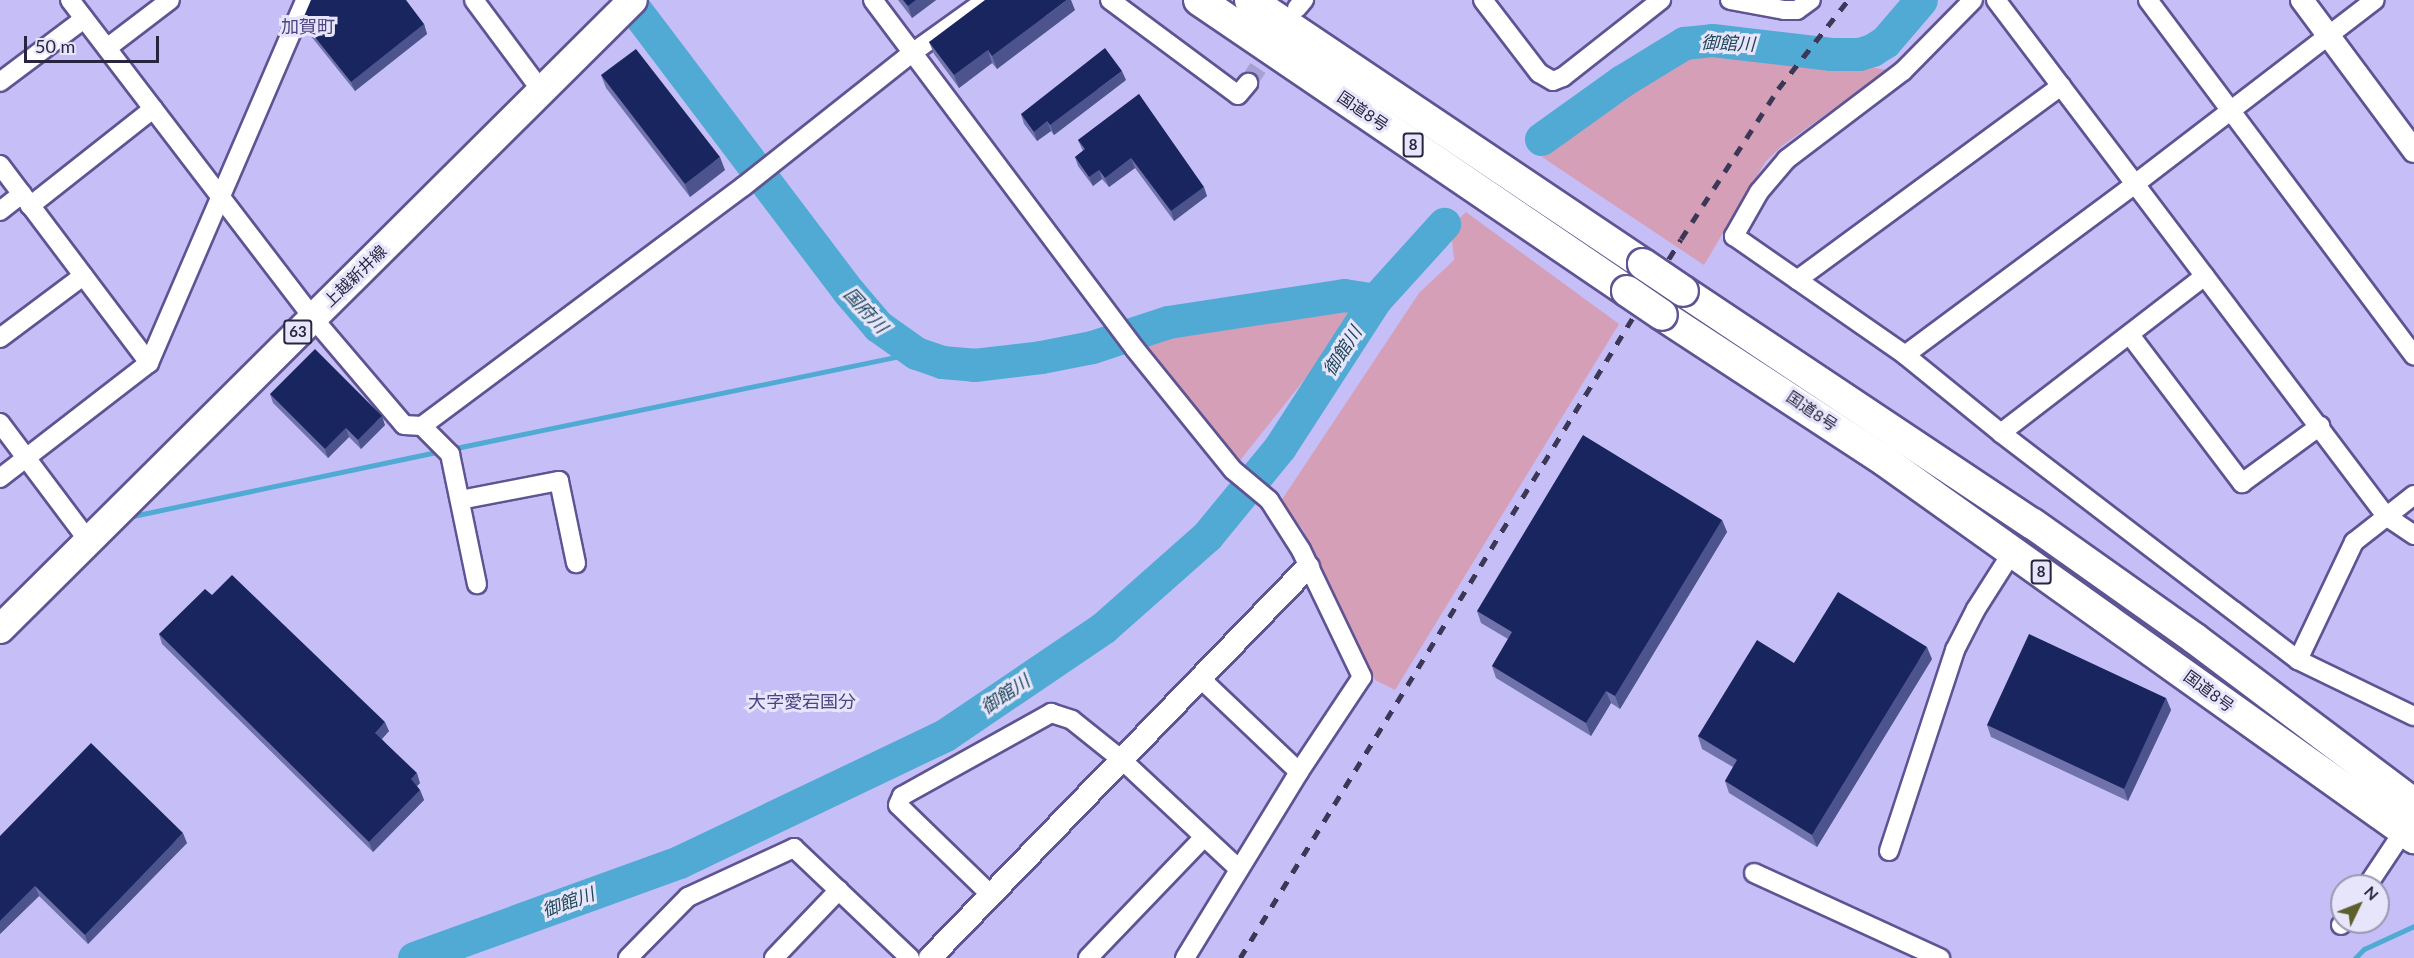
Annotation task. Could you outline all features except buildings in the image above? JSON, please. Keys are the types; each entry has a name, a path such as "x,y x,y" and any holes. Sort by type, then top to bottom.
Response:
{"highway":[{"name":"国道8号","path":"1199,0 1662,315 1797,401 2411,822"},
{"name":"国道8号","path":"1250,0 2042,531 2194,638 2411,822"}],"main road":[{"name":"上越新井線","path":"0,628 543,93 633,0"}],"street":[{"path":"70,0 313,318 404,424 422,426 450,454 477,584"},
{"path":"106,48 170,0"},
{"path":"0,478 149,363 305,0"},
{"path":"474,0 543,93"},
{"path":"873,0 1136,349 1233,470 1269,500 1291,532 1362,677 1299,772 1185,958"},
{"path":"422,426 744,186 912,53 986,0"},
{"path":"1110,0 1238,95 1248,83"},
{"path":"1483,0 1539,73 1553,81 1563,77 1661,0"},
{"path":"1730,0 1784,10 1797,10 1811,0"},
{"path":"1973,0 1903,71 1787,159 1759,192 1734,236 1905,356 2001,433 2298,660 2414,716"},
{"path":"1996,0 2386,516 2414,534"},
{"path":"2148,0 2414,356"},
{"path":"2302,0 2414,151"},
{"path":"1905,356 2375,0"},
{"path":"0,82 84,19"},
{"path":"1797,280 2061,86"},
{"path":"0,211 26,200 153,109"},
{"path":"0,165 149,363"},
{"path":"0,338 83,276"},
{"path":"2001,433 2205,276"},
{"path":"2130,335 2242,483 2320,426"},
{"path":"0,423 88,540"},
{"path":"460,500 559,481 576,563"},
{"path":"2298,660 2354,542 2414,495"},
{"path":"1889,851 1955,650 1976,609 2013,551"},
{"path":"930,958 1199,677 1308,567"},
{"path":"1199,677 1299,772"},
{"path":"991,895 898,805 902,796 1051,713 1072,720 1122,760 1203,838 1239,869"},
{"path":"2375,874 2411,822"},
{"path":"1088,958 1203,838"},
{"path":"628,958 688,897 794,848 910,958"},
{"path":"1754,873 1940,958"},
{"path":"774,958 838,890"}],"shaded area":[{"path":"1723,50 1850,63 1887,70 1782,146 1766,161 1704,265 1542,157 1624,93 1683,55"},
{"path":"1466,212 1619,324 1395,690 1375,680 1303,530 1281,501 1419,293 1454,260 1452,240 1446,231"},
{"path":"1342,302 1351,307 1354,317 1238,463 1140,339"}],"waterway":[{"name":"国府川","path":"628,0 849,292 878,326 916,353 942,362 974,365 1041,357 1092,347 1168,322 1344,295 1375,300"},
{"name":"御館川","path":"1541,139 1622,81 1684,43 1712,40 1831,54 1859,54 1872,50 1885,42 1921,0"},
{"name":"御館川","path":"414,958 679,862 945,735 1103,628 1207,536 1280,447 1375,300 1444,224"},
{"path":"451,449 916,353"},
{"path":"128,517 441,451"},
{"path":"2355,958 2364,949 2414,926"}],"tunnel":[{"path":"1248,83 1275,42"}],"railway":[{"path":"1240,958 1681,239 1778,89 1848,0"}],"district":[{"name":"加賀町","path":"308,26"},
{"name":"大字愛宕国分","path":"802,701"}]}
